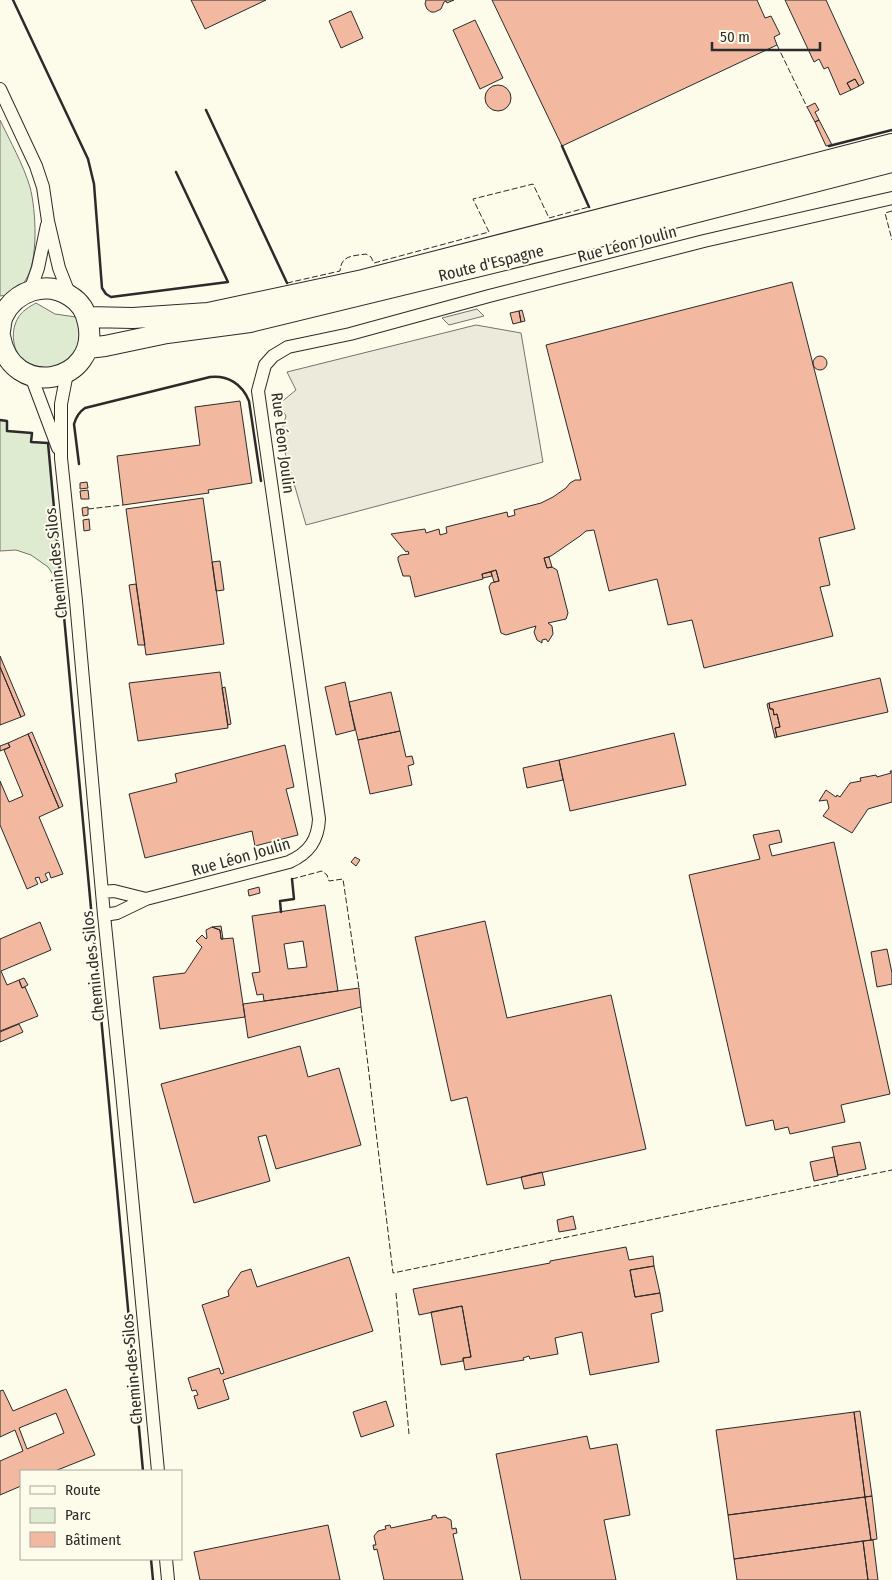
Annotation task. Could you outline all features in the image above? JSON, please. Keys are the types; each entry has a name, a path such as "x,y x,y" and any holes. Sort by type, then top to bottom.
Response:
{"main road":[{"name":"Route d'Espagne","path":"87,317 133,318 208,313 227,309 372,277 892,144"},
{"name":"Route d'Espagne","path":"88,348 167,333 250,322 619,232 892,162"},
{"path":"0,331 2,317 13,301 30,290 44,288 58,290 70,296 80,305 87,317 90,332 88,348 80,362 68,373 49,378 16,372 2,347 0,336"}],"street":[{"path":"0,89 36,166 43,187 59,268 70,296"},
{"name":"Rue Léon Joulin","path":"104,915 117,913 146,899 290,862 302,856 315,840 318,832 319,819 258,392 265,366 273,356 288,348 350,334 620,262 723,236 892,198"},
{"path":"30,290 38,268 48,220"},
{"name":"Chemin des Silos","path":"16,372 43,406 61,458"},
{"name":"Chemin des Silos","path":"68,373 61,404 61,458 158,1470"},
{"name":"Rue Léon Joulin","path":"102,892 114,891 146,899"},
{"path":"166,1560 168,1580"}],"green space":[{"path":"0,120 30,187 34,209 35,235 33,261 25,281 14,292 0,296"},
{"path":"36,303 55,314 76,317 79,326 80,337 73,356 68,361 53,368 30,365 16,351 14,344 15,324 18,318 24,311"},
{"path":"0,420 7,421 7,431 32,433 31,442 48,443 62,588 48,567 31,555 16,550 0,551"}],"shaded area":[{"path":"477,309 484,316 449,325 442,318"},
{"path":"476,325 521,333 543,462 306,525 280,435 286,416 279,404 296,390 287,372"}],"building":[{"path":"191,0 266,0 205,29"},
{"path":"426,0 454,0 447,3 446,1 444,2 441,9 431,12 427,9"},
{"path":"492,0 757,0 765,18 771,16 780,34 774,37 777,45 562,146"},
{"path":"785,0 826,0 864,83 859,86 855,79 847,83 851,90 840,95 828,67 824,69 819,59 814,62"},
{"path":"351,11 363,38 341,48 329,21"},
{"path":"475,20 503,78 480,89 453,30"},
{"path":"855,79 859,86 851,90 847,83"},
{"path":"498,85 507,89 511,98 507,107 498,111 489,107 485,98 489,89"},
{"path":"815,103 819,110 815,112 819,120 815,122 807,107"},
{"path":"819,120 832,145 826,146 815,122"},
{"path":"792,282 855,529 819,538 830,585 820,587 833,636 704,668 692,620 668,625 657,579 609,591 594,530 586,531 551,556 544,558 547,568 552,567 557,570 568,613 566,619 548,623 552,626 553,634 548,642 546,639 542,640 542,643 537,640 534,632 536,626 506,635 501,633 489,587 491,583 499,581 496,570 482,574 483,579 415,597 410,576 403,576 398,560 398,557 401,555 409,554 408,551 406,552 391,534 425,529 426,533 439,529 440,535 447,533 446,527 507,512 508,517 515,515 514,510 541,503 553,497 575,480 581,480 546,345"},
{"path":"522,310 525,321 521,322 519,311"},
{"path":"519,311 521,322 513,324 510,313"},
{"path":"817,356 823,356 827,363 823,370 817,370 813,366 813,360"},
{"path":"240,401 252,483 208,490 209,493 123,505 117,456 200,445 195,407"},
{"path":"87,482 88,488 80,489 80,483"},
{"path":"88,490 89,499 81,499 80,491"},
{"path":"203,498 224,644 146,655 126,509"},
{"path":"88,507 88,515 83,516 82,508"},
{"path":"89,519 90,530 84,531 83,520"},
{"path":"549,557 552,567 547,568 544,558"},
{"path":"220,561 224,590 216,591 212,562"},
{"path":"496,570 499,581 494,582 491,572"},
{"path":"491,572 492,576 483,578 482,574"},
{"path":"136,584 145,645 138,645 129,585"},
{"path":"0,656 25,715 21,717 0,667"},
{"path":"0,667 21,717 0,725"},
{"path":"220,672 228,728 138,741 129,683"},
{"path":"880,678 888,712 777,737 775,728 780,727 777,714 774,715 769,703"},
{"path":"345,682 355,730 336,735 325,687"},
{"path":"225,687 231,724 228,725 222,688"},
{"path":"391,692 400,731 358,740 349,702"},
{"path":"769,703 774,715 777,714 780,727 775,728 777,737 775,738 767,704"},
{"path":"400,731 406,757 412,756 414,764 408,766 412,785 370,794 358,740"},
{"path":"32,732 63,806 59,808 28,734"},
{"path":"674,733 686,785 570,811 559,760"},
{"path":"28,734 59,808 39,817 63,874 51,878 49,872 45,874 48,880 41,883 39,877 35,878 38,884 27,889 0,825 0,781 9,802 23,796 4,750 10,747 8,743"},
{"path":"8,743 10,747 0,751 0,746"},
{"path":"285,745 294,787 286,789 298,835 255,846 252,831 145,858 129,794 177,782 175,774"},
{"path":"559,760 563,780 527,788 523,768"},
{"path":"890,771 892,771 892,802 868,809 852,833 823,816 829,808 827,800 819,801 826,790 836,797 837,795 840,797 850,783 861,781 860,778 876,775 877,777 891,773"},
{"path":"779,830 782,842 769,845 772,856 834,842 890,1094 841,1105 845,1122 790,1134 788,1127 775,1130 773,1120 746,1126 689,875 760,859 753,835"},
{"path":"355,857 360,860 356,866 351,862"},
{"path":"259,887 260,893 249,896 248,890"},
{"path":"325,905 338,991 264,1001 263,994 257,995 252,973 260,972 252,916","holes":["303,941 307,967 288,969 284,944"]},
{"path":"485,921 507,1018 611,995 646,1149 487,1185 467,1097 451,1101 415,937"},
{"path":"40,922 51,950 1,971 7,985 19,980 22,988 25,987 38,1016 0,1031 0,939"},
{"path":"221,926 223,939 221,939 220,930 212,927"},
{"path":"212,927 220,930 221,939 233,938 245,1017 160,1029 153,977 185,973 202,947 196,941 202,935 206,939 206,930"},
{"path":"887,949 892,973 892,984 877,987 871,952"},
{"path":"24,978 28,985 22,988 19,980"},
{"path":"359,988 361,1007 248,1038 243,1004"},
{"path":"19,1024 23,1032 0,1042 0,1032"},
{"path":"300,1046 308,1077 339,1068 361,1145 276,1169 266,1135 258,1137 270,1181 194,1203 161,1084"},
{"path":"860,1142 866,1169 838,1175 832,1147"},
{"path":"834,1157 838,1176 814,1181 810,1162"},
{"path":"542,1172 545,1185 524,1189 521,1177"},
{"path":"573,1216 576,1229 559,1232 557,1220"},
{"path":"626,1247 629,1260 653,1256 654,1266 630,1270 635,1297 660,1293 663,1311 651,1314 659,1362 590,1375 582,1332 555,1338 558,1354 530,1359 529,1356 523,1358 524,1360 465,1370 463,1358 471,1357 462,1306 419,1315 413,1289"},
{"path":"349,1257 373,1331 223,1380 229,1399 198,1409 194,1396 198,1395 196,1390 192,1391 188,1378 219,1368 221,1374 224,1373 202,1305 229,1296 228,1291 241,1272 251,1269 257,1287"},
{"path":"654,1266 660,1293 635,1297 630,1270"},
{"path":"462,1306 471,1357 463,1358 463,1361 441,1365 431,1312"},
{"path":"66,1389 95,1455 58,1470 20,1470 20,1486 0,1495 0,1461 23,1451 15,1430 0,1437 0,1391 3,1390 13,1411","holes":["56,1413 64,1433 27,1449 19,1428"]},
{"path":"386,1401 394,1426 361,1437 353,1412"},
{"path":"860,1411 872,1496 865,1497 854,1412"},
{"path":"854,1412 865,1497 728,1515 716,1430"},
{"path":"587,1436 590,1449 617,1444 630,1515 604,1520 616,1580 521,1580 496,1454"},
{"path":"872,1496 877,1539 871,1540 865,1497"},
{"path":"865,1497 871,1540 734,1559 728,1515"},
{"path":"436,1515 437,1518 445,1517 451,1520 452,1529 456,1528 457,1533 453,1534 463,1580 384,1580 377,1549 374,1550 373,1545 376,1545 374,1536 378,1531 386,1529 385,1526 390,1525 391,1528 432,1519 432,1516"},
{"path":"328,1525 340,1580 200,1580 194,1552"},
{"path":"873,1540 878,1580 868,1580 863,1541"},
{"path":"863,1541 868,1580 737,1580 734,1559"}],"fence":[{"path":"777,45 807,107"},
{"path":"287,283 340,271 343,262 348,257 366,254 371,257 374,263 489,232 473,199 533,184 549,218 589,207"},
{"path":"892,211 885,213 892,240"},
{"path":"88,509 123,505"},
{"path":"292,879 322,871 327,875 329,881 343,879 359,988"},
{"path":"361,1007 393,1273 892,1170"},
{"path":"396,1293 409,1434"}],"wall":[{"path":"13,0 88,159 94,184 102,288 111,297 228,282 176,172"},
{"path":"206,110 287,283"},
{"path":"829,146 892,130"},
{"path":"562,146 589,207"},
{"path":"79,464 74,424 78,415 85,408 210,377 217,377 234,382 249,401 261,481"},
{"path":"0,420 7,421 7,431 32,433 31,442 48,443 143,1470"},
{"path":"281,912 280,901 294,899 292,879"},
{"path":"151,1560 153,1580"}]}
